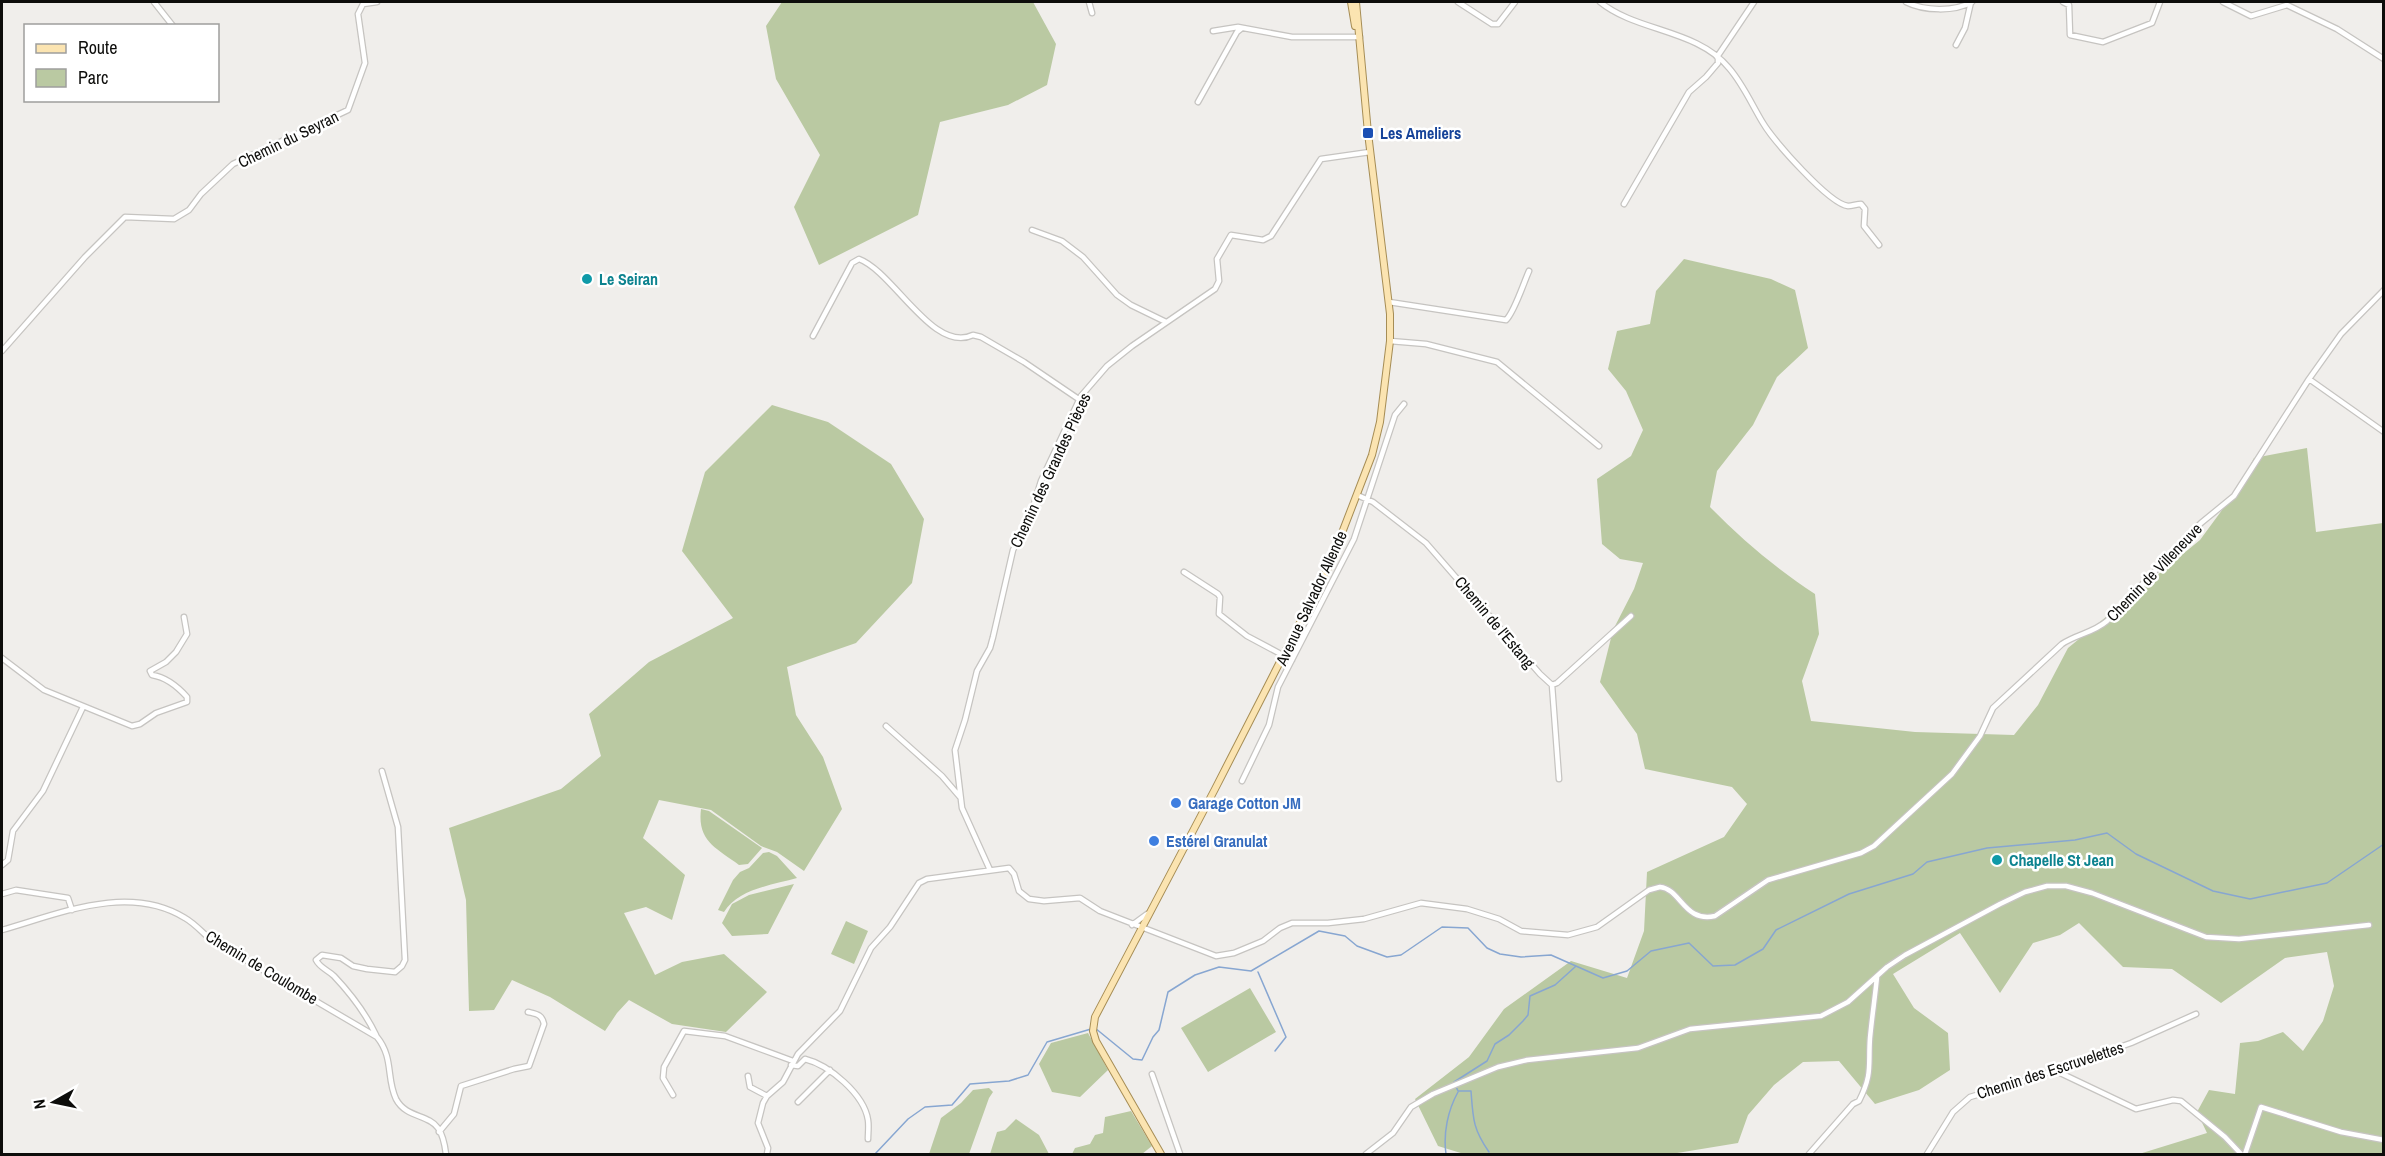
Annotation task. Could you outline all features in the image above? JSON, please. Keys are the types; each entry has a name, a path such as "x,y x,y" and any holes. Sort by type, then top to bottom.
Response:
{"main road":[{"name":"Avenue Salvador Allende","path":"1351,2 1358,37"},
{"name":"Avenue Salvador Allende","path":"1161,1155 1096,1041 1093,1029 1098,1009 1330,564 1372,454 1380,422 1390,341 1389,302 1370,152 1356,2"}],"street":[{"path":"154,2 171,24"},
{"name":"Chemin du Seyran","path":"2,351 85,257 125,217 174,219 189,210 201,194 233,164 348,110 365,63 358,14 363,4 377,2"},
{"path":"1089,2 1092,13"},
{"path":"1458,2 1492,24 1498,24 1515,2"},
{"path":"1600,2 1611,11 1692,42 1718,57 1729,68 1764,125 1800,168 1837,201 1848,206 1861,204 1865,209 1864,226 1879,245"},
{"path":"1624,204 1689,92 1718,63 1718,57 1755,2"},
{"path":"1906,2 1921,8 1936,9 1965,6 1972,2"},
{"path":"1956,45 1965,28 1972,2"},
{"path":"2063,2 2069,4 2070,35 2103,42 2152,23 2160,2"},
{"path":"2223,2 2251,16 2287,5 2337,29 2384,59"},
{"path":"1198,102 1237,32 1242,28"},
{"path":"1213,31 1242,28 1292,38 1358,37"},
{"name":"Chemin des Grandes Pièces","path":"990,870 962,808 955,750 977,671 990,648 1013,550 1030,518 1041,481 1080,400 1107,366 1218,285 1217,260 1231,235 1263,240 1271,236 1321,159 1370,152"},
{"path":"1032,230 1062,241 1083,257 1117,296 1166,322"},
{"path":"813,336 852,263 859,259 886,279 932,326 956,338 966,338 973,334 981,337 1032,367 1080,400"},
{"path":"1389,302 1506,320 1511,315 1529,271"},
{"name":"Chemin de Villeneuve","path":"1140,928 1211,955 1223,955 1263,941 1280,928 1292,923 1328,923 1364,919 1421,903 1431,903 1467,909 1499,919 1521,932 1568,935 1597,927 1649,890 1659,887 1671,891 1679,903 1696,915 1715,916 1768,879 1861,853 1875,846 1952,774 1980,736 1993,708 2070,638 2101,627 2201,523 2234,496 2309,379 2341,334 2384,290"},
{"path":"1390,341 1426,344 1497,362 1599,446"},
{"path":"2309,379 2384,432"},
{"path":"1242,781 1269,725 1278,687 1354,538 1395,414 1404,404"},
{"name":"Chemin de l'Estang","path":"1357,495 1367,499 1426,543 1552,685"},
{"path":"1184,572 1221,597 1219,614 1247,636 1292,660"},
{"path":"2,658 45,690 132,726 141,724 156,713 187,702 184,693 164,677 152,675 150,671 166,662 176,652 187,634 184,616"},
{"path":"1558,779 1552,685 1631,616"},
{"path":"2,865 8,860 13,831 43,790 83,707"},
{"path":"886,726 942,776 961,798"},
{"path":"382,771 398,827 405,960 402,966 394,972 353,966 333,956 322,955 316,960 320,967 332,974 363,1009 389,1059 396,1099 407,1112 432,1123 439,1132 447,1155"},
{"path":"767,1155 768,1148 758,1123 760,1110 767,1096 783,1082 792,1063 804,1047 840,1011 865,956 890,927 919,883 934,877 1006,868 1012,870 1019,891 1029,899 1044,902 1080,898 1100,911 1140,928"},
{"path":"1366,1155 1393,1133 1408,1109 1433,1095 1498,1067 1527,1060 1638,1048 1690,1029 1821,1016 1848,1002 1905,954 2025,892 2048,886 2066,886 2092,892 2206,937 2260,937 2369,925"},
{"path":"2,894 16,890 68,898 72,910"},
{"name":"Chemin de Coulombe","path":"2,930 93,904 121,902 159,908 178,914 193,923 210,939 377,1037"},
{"path":"1132,925 1149,912"},
{"path":"1809,1155 1853,1104 1859,1101 1868,1082 1876,977"},
{"path":"439,1132 454,1114 460,1086 529,1066 544,1024 539,1014 528,1012"},
{"name":"Chemin des Escruvelettes","path":"1927,1155 1953,1112 1970,1097 2027,1080 2132,1043 2196,1014"},
{"path":"673,1095 663,1078 664,1067 684,1031 725,1036 798,1066 805,1059 842,1078 868,1118 868,1139"},
{"path":"798,1102 830,1070"},
{"path":"2054,1070 2136,1109 2173,1100 2181,1101 2243,1155 2261,1107 2341,1132 2384,1140"},
{"path":"1152,1074 1180,1155"},
{"path":"748,1076 750,1087 767,1096"}],"green space":[{"path":"782,2 1033,2 1056,44 1047,85 1008,105 940,122 918,215 819,265 794,207 820,155 776,79 766,26"},
{"path":"1684,259 1771,279 1795,290 1808,348 1777,377 1753,425 1717,471 1710,507 1760,554 1815,594 1819,634 1802,681 1811,721 1915,732 2014,735 2038,705 2068,648 2200,540 2239,487 2254,458 2307,448 2316,532 2383,523 2383,1154 2139,1154 2207,1133 2197,1112 2209,1090 2235,1094 2240,1043 2258,1041 2283,1032 2303,1051 2323,1021 2334,986 2327,952 2285,958 2221,1003 2172,969 2123,967 2079,923 2060,935 2033,943 2000,993 1960,933 1893,974 1914,1008 1948,1033 1950,1070 1919,1090 1875,1104 1839,1061 1803,1062 1774,1085 1748,1115 1738,1143 1671,1154 1464,1154 1438,1146 1415,1099 1469,1057 1504,1009 1571,961 1627,978 1644,931 1647,872 1724,837 1747,804 1732,787 1645,769 1637,734 1600,682 1613,630 1634,589 1643,563 1620,559 1602,544 1597,479 1631,456 1643,430 1626,391 1608,369 1617,331 1650,324 1656,291"},
{"path":"772,405 828,422 891,464 924,519 912,583 856,643 787,667 796,715 823,757 842,809 804,871 777,852 761,846 711,810 659,800 643,838 685,875 672,920 646,907 624,913 655,975 682,962 724,954 767,992 726,1032 672,1024 629,1000 605,1031 550,997 512,980 494,1010 469,1011 466,900 449,828 561,789 601,756 589,714 649,662 733,618 682,551 705,472"},
{"path":"701,809 709,811 762,848 748,864 739,865 710,843 705,836 702,829"},
{"path":"769,852 777,856 797,878 756,889 738,898 724,912 718,910 733,880 740,872 749,868 763,853"},
{"path":"794,884 768,934 732,936 722,923 732,904 749,895"},
{"path":"846,921 868,931 854,964 831,954"},
{"path":"1250,988 1276,1032 1208,1072 1181,1028"},
{"path":"1088,1033 1108,1070 1080,1097 1052,1092 1039,1064 1051,1043"},
{"path":"989,1088 993,1092 969,1154 929,1154 941,1118 961,1103 973,1090"},
{"path":"1131,1111 1152,1146 1142,1154 1072,1154 1075,1148 1090,1144 1095,1135 1103,1133 1105,1117"},
{"path":"1016,1119 1039,1135 1049,1154 990,1154 997,1132 1005,1130"}],"waterway":[{"path":"1095,1028 1133,1059 1142,1060 1159,1030 1168,992 1195,975 1219,967 1251,971 1319,931 1345,936 1357,946 1387,957 1401,955 1442,927 1468,928 1487,948 1500,954 1521,957 1551,955 1603,978 1627,971 1651,951 1689,943 1713,966 1735,965 1763,949 1776,930 1849,894 1913,874 1927,862 1987,848 2075,840 2107,833 2136,854 2213,891 2250,899 2327,883 2384,844"},
{"path":"1489,1152 1475,1123 1471,1091 1458,1091 1454,1082 1487,1061 1495,1044 1509,1035 1523,1021 1528,1015 1530,996 1555,985 1575,967"},
{"path":"1258,972 1286,1037 1275,1051"},
{"path":"875,1154 908,1119 925,1107 952,1105 970,1084 1009,1081 1028,1075 1047,1042 1091,1029"},
{"path":"1446,1154 1447,1122 1458,1092"}],"place":[{"name":"Les Ameliers","path":"1368,133"},
{"name":"Le Seiran","path":"587,279"},
{"name":"Garage Cotton JM","path":"1176,803"},
{"name":"Estérel Granulat","path":"1154,841"},
{"name":"Chapelle St Jean","path":"1997,860"}]}
